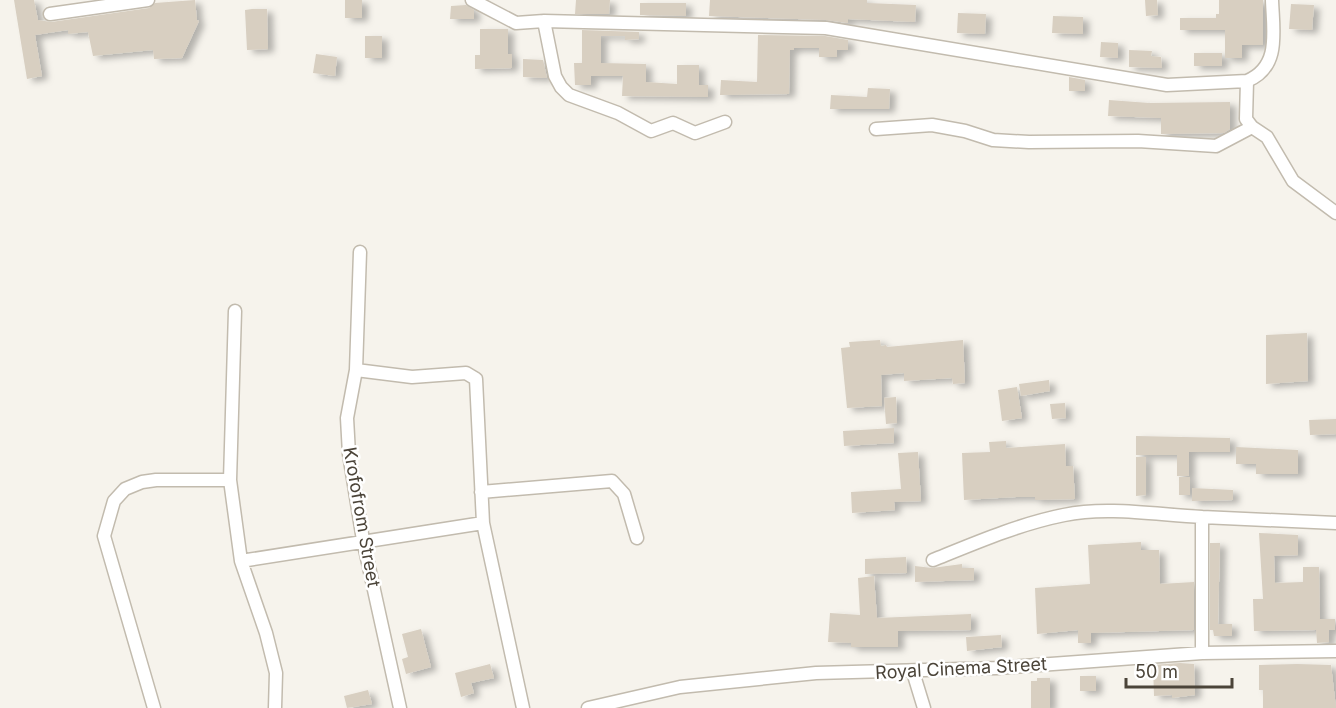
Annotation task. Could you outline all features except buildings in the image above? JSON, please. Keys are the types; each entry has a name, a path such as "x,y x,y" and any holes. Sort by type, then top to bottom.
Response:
{"street":[{"path":"50,14 148,0"},
{"path":"472,0 516,23 544,21 826,28 1167,86 1247,81 1259,76 1273,52 1272,0"},
{"path":"544,21 555,76 569,95 618,113 651,131 674,123 695,133 726,122"},
{"path":"1247,81 1246,119 1252,127 1267,137 1293,180 1336,213"},
{"path":"876,129 932,125 965,131 993,140 1138,141 1216,146 1252,127"},
{"name":"Krofofrom Street","path":"360,252 356,370 347,418 349,454 363,540 400,708"},
{"path":"235,311 230,480 241,561 272,653 276,673 275,708"},
{"path":"356,370 412,377 465,373 476,379 483,523 523,708"},
{"path":"154,708 104,536 114,501 125,489 142,482 230,480"},
{"path":"481,492 612,481 624,494 637,538"},
{"path":"933,560 986,540 1065,515 1111,513 1336,523"},
{"path":"1202,517 1202,653"},
{"path":"241,561 363,540 483,523"},
{"name":"Royal Cinema Street","path":"588,708 680,687 816,673 913,672 1202,653 1336,651"},
{"path":"913,672 924,708"}]}
